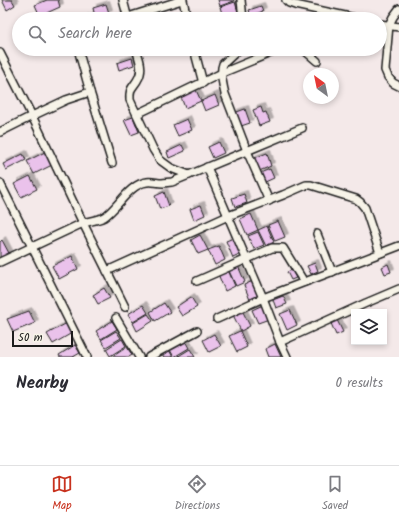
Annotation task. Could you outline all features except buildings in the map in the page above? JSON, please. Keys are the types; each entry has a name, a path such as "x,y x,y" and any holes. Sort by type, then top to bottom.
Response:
{"street":[{"path":"123,0 126,12"},
{"path":"146,12 182,0 185,12"},
{"path":"241,0 242,12"},
{"path":"286,0 295,6 325,12"},
{"path":"387,48 389,25 399,9"},
{"path":"389,25 399,27"},
{"path":"0,53 125,307"},
{"path":"80,56 112,163"},
{"path":"138,56 141,66 139,77 129,92 130,100 153,149 160,160 170,168 189,175"},
{"path":"196,56 203,83"},
{"path":"232,56 222,66 225,94 247,151 269,201"},
{"path":"137,114 222,73 263,56"},
{"path":"312,56 317,61"},
{"path":"386,56 385,70 393,83 399,86"},
{"path":"0,132 66,100 90,92"},
{"path":"0,262 83,223 96,220 104,216 140,184 147,182 172,182 302,128"},
{"path":"207,167 287,357"},
{"path":"0,183 87,357"},
{"path":"108,271 228,216 269,201 306,185 311,185 360,202 365,208 380,254"},
{"path":"317,234 332,272"},
{"path":"217,319 263,298 399,246"},
{"path":"197,281 272,248 282,248 304,282"},
{"path":"280,342 399,289"},
{"path":"116,318 139,357"},
{"path":"149,357 197,331"}]}
